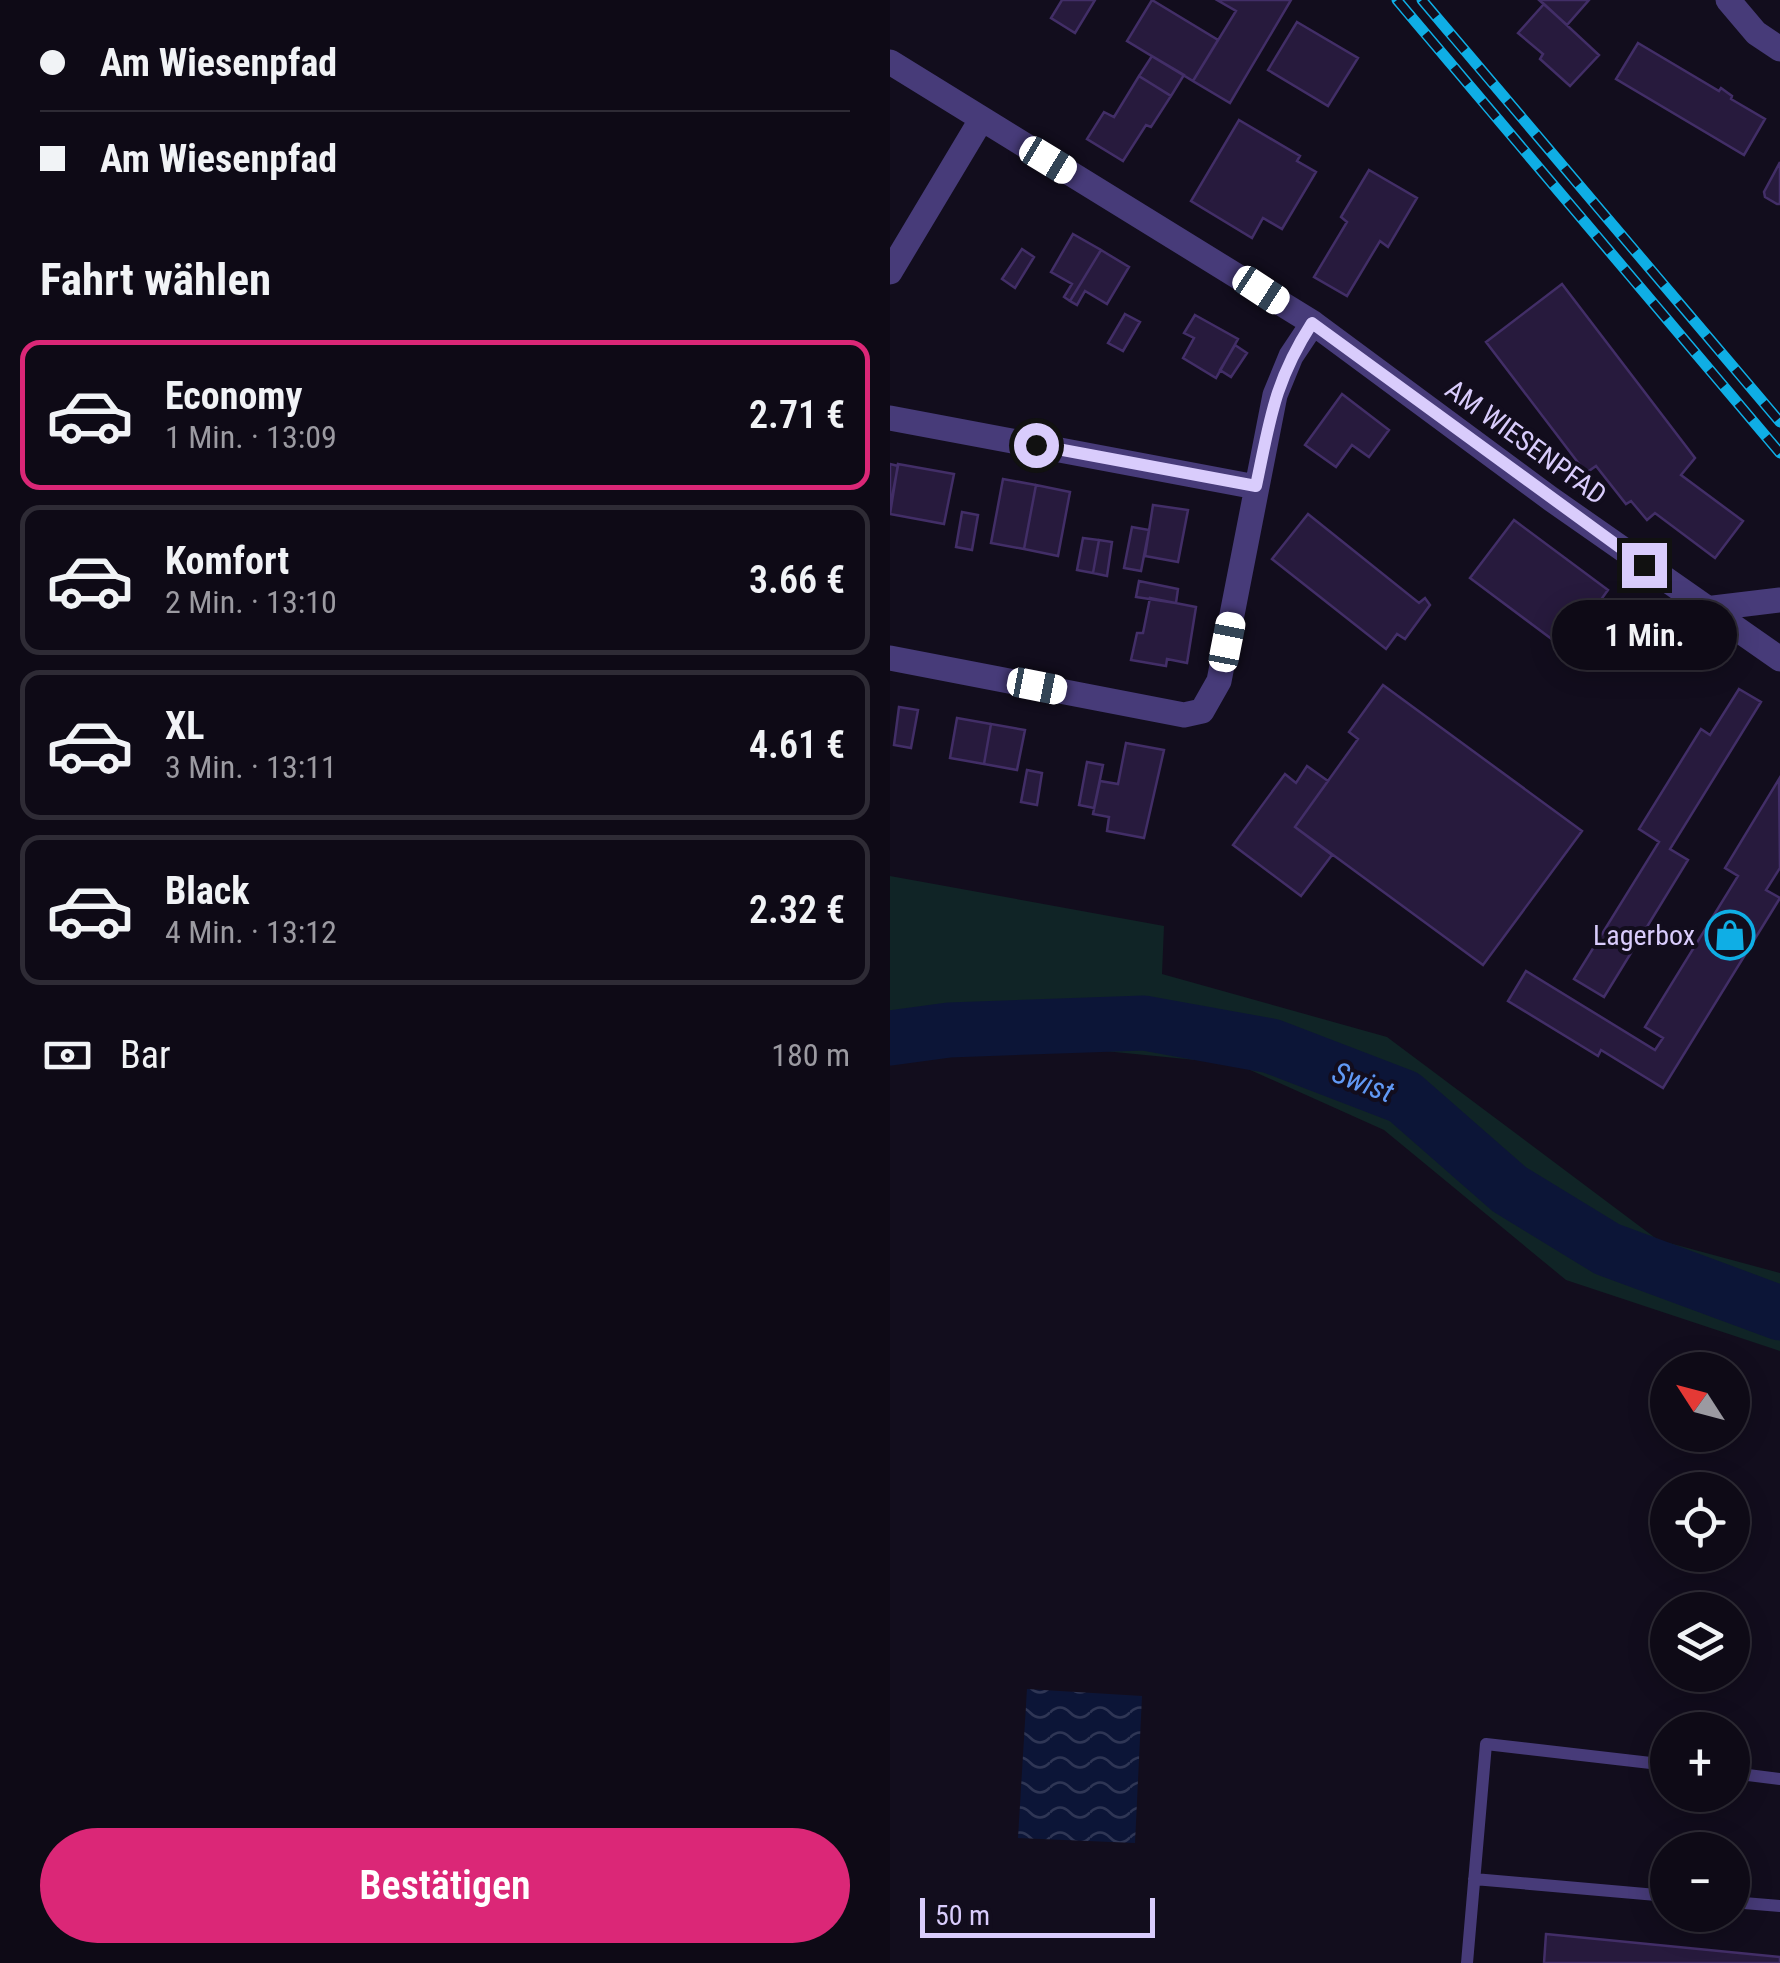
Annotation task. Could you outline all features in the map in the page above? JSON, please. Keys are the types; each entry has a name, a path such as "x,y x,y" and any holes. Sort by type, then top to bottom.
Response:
{"street":[{"path":"1728,0 1756,34 1780,50"},
{"name":"AM WIESENPFAD","path":"890,62 1312,323 1780,659"},
{"path":"890,272 982,120"},
{"path":"890,658 1184,714 1202,710 1219,680 1274,395 1291,356 1312,323"},
{"path":"890,418 1256,486"},
{"path":"1705,608 1780,600"}],"lane":[{"path":"1467,1963 1486,1744 1650,1763"},
{"path":"1750,1775 1780,1778"},
{"path":"1474,1879 1650,1894"},
{"path":"1750,1904 1780,1906"}],"green space":[{"path":"890,876 1164,926 1162,974 1387,1037 1658,1240 1780,1273 1780,1351 1566,1280 1384,1130 1237,1064 1033,1044 890,1064"}],"water":[{"path":"1027,1689 1142,1696 1135,1843 1018,1838"}],"building":[{"path":"1062,0 1095,0 1075,33 1051,18"},
{"path":"1152,0 1218,40 1193,81 1127,41"},
{"path":"1217,0 1291,0 1230,103 1193,81 1236,11"},
{"path":"1539,0 1589,0 1567,25"},
{"path":"1544,4 1599,55 1570,86 1540,59 1543,54 1518,33"},
{"path":"1297,22 1358,58 1328,106 1268,70"},
{"path":"1638,43 1719,91 1721,88 1731,99 1765,119 1744,155 1616,79"},
{"path":"1152,56 1184,75 1171,96 1139,76"},
{"path":"1139,76 1171,96 1123,161 1087,139 1104,112 1114,117"},
{"path":"1239,120 1300,156 1297,161 1316,172 1282,229 1263,218 1252,238 1191,201"},
{"path":"1780,162 1780,204 1777,204 1764,192"},
{"path":"1369,170 1417,198 1388,247 1380,241 1347,296 1314,277 1347,222 1341,217"},
{"path":"1073,234 1101,250 1070,301 1064,297 1072,284 1051,272"},
{"path":"1022,249 1034,257 1015,288 1002,279"},
{"path":"1101,250 1129,267 1107,304 1085,291 1077,305 1070,301"},
{"path":"1562,284 1695,458 1681,475 1743,521 1715,558 1655,513 1647,520 1631,501 1626,504 1596,466 1586,473 1486,342"},
{"path":"1125,314 1140,322 1123,351 1108,343"},
{"path":"1195,315 1238,339 1216,378 1183,358 1194,338 1184,333"},
{"path":"1235,345 1247,353 1231,377 1220,370"},
{"path":"1342,394 1389,430 1369,457 1352,445 1336,467 1305,445"},
{"path":"890,464 898,466 890,507"},
{"path":"898,464 954,474 944,524 890,514"},
{"path":"1003,479 1036,485 1024,549 991,543"},
{"path":"1036,485 1070,492 1058,556 1024,549"},
{"path":"1153,505 1188,510 1178,562 1145,556"},
{"path":"962,512 978,515 972,550 956,547"},
{"path":"1308,514 1419,603 1425,598 1430,605 1405,639 1397,634 1386,649 1272,559"},
{"path":"1514,520 1608,590 1565,649 1470,578"},
{"path":"1132,527 1149,530 1141,571 1124,568"},
{"path":"1083,538 1099,540 1093,573 1077,570"},
{"path":"1099,540 1112,542 1107,576 1093,573"},
{"path":"1139,581 1178,589 1176,603 1136,597"},
{"path":"1150,598 1196,607 1187,663 1167,659 1166,666 1131,660 1137,633 1143,633"},
{"path":"1383,685 1582,831 1483,965 1295,827 1358,739 1349,732"},
{"name":"Lagerbox","path":"1739,689 1761,702 1670,849 1688,860 1604,997 1574,979 1659,842 1639,829 1701,729 1710,735"},
{"path":"899,707 918,710 911,748 894,745"},
{"path":"957,718 991,724 984,764 950,758"},
{"path":"991,724 1025,730 1017,770 984,764"},
{"path":"1126,743 1164,750 1144,838 1107,831 1109,817 1093,814 1100,781 1118,784"},
{"path":"1087,762 1103,765 1094,808 1079,805"},
{"path":"1307,766 1328,781 1295,827 1332,855 1301,896 1233,845 1285,774 1296,783"},
{"path":"1027,770 1042,773 1037,805 1021,802"},
{"name":"Lagerbox","path":"1779,779 1780,868 1766,890 1780,898 1663,1088 1601,1050 1598,1056 1508,1001 1526,971 1655,1050 1663,1038 1645,1027 1738,876 1725,868"},
{"path":"1546,1934 1780,1957 1780,1963 1544,1963"}],"waterway":[{"name":"Swist","path":"890,1038 949,1030 1144,1023 1271,1046 1404,1097 1509,1189 1607,1249 1780,1313"}],"railway":[{"path":"1397,0 1780,453"},
{"path":"1422,0 1780,422"}],"place":[{"name":"Lagerbox","path":"1730,935"}],"route":[{"path":"1036,445 1256,486 1274,395 1291,356 1312,323 1644,565"}]}
